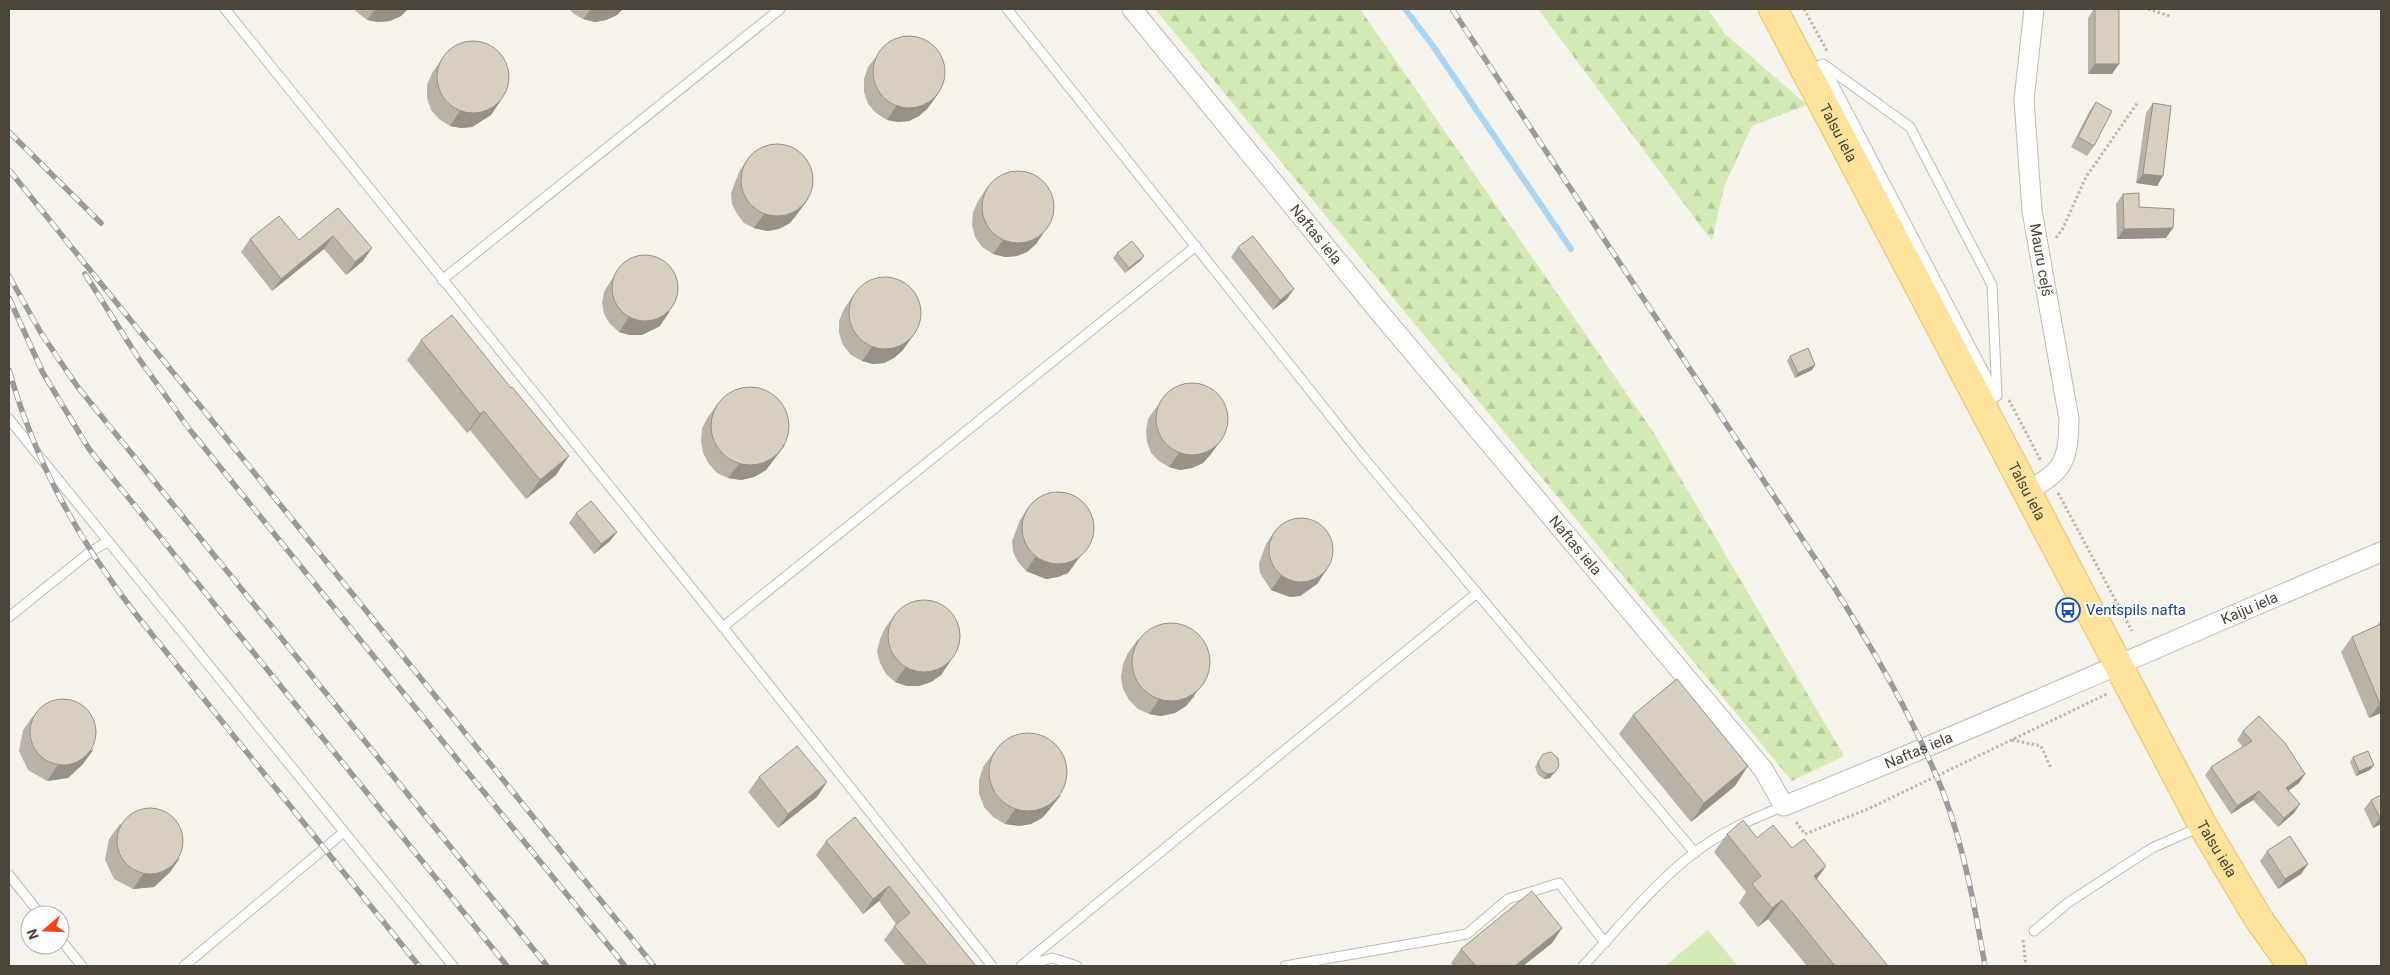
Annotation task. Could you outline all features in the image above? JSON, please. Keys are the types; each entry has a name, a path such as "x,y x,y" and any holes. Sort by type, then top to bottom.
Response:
{"main road":[{"name":"Talsu iela","path":"1773,9 1814,68 1988,400 2026,492 2203,826 2258,918 2292,966"}],"street":[{"name":"Naftas iela","path":"1132,9 1375,306 1763,769 1784,806 1899,759 2118,664"},
{"name":"Mauru ceļš","path":"2026,492 2050,478 2068,450 2069,419 2032,211 2024,100 2034,9"},
{"name":"Kaiju iela","path":"2118,664 2381,552"}],"lane":[{"path":"225,9 723,627 992,966"},
{"path":"442,280 780,9"},
{"path":"1007,9 1363,457 1695,853"},
{"path":"1814,68 1910,127 1992,285 1988,400"},
{"path":"723,627 1196,246"},
{"path":"9,419 453,966"},
{"path":"9,617 90,552 107,542"},
{"path":"1021,966 1477,593"},
{"path":"1583,966 1674,870 1695,853 1733,827 1784,806"},
{"path":"2034,931 2069,902 2152,848 2203,826"},
{"path":"184,966 344,832"},
{"path":"9,875 33,905"},
{"path":"1285,966 1467,934 1508,900 1559,883 1605,943"},
{"path":"70,951 82,966"},
{"path":"1021,966 1052,958 1077,966"}],"path":[{"path":"2148,9 2170,16"},
{"path":"2041,259 2063,228 2086,177 2138,102"},
{"path":"1784,806 1805,834 1868,809 2107,694"},
{"path":"2011,740 2041,746 2051,768"},
{"path":"2026,966 2023,940 2034,931"}],"green space":[{"path":"1155,9 1360,9 1654,433 1844,756 1792,781"},
{"path":"1538,9 1708,9 1725,34 1807,105 1752,126 1724,187 1712,241"},
{"path":"1708,930 1738,966 1665,966"}],"building":[{"path":"2095,9 2119,9 2119,64 2095,64"},
{"path":"909,36 929,42 939,52 945,72 939,92 929,102 909,108 889,102 879,92 873,72 879,52 889,42"},
{"path":"473,41 493,47 503,57 509,77 503,97 493,107 473,113 453,107 443,97 437,77 443,57 453,47"},
{"path":"2096,102 2112,111 2094,146 2078,137"},
{"path":"2153,103 2171,106 2163,176 2143,174"},
{"path":"777,144 797,150 807,160 813,180 807,200 797,210 777,216 757,210 747,200 741,180 747,160 757,150"},
{"path":"1018,171 1038,177 1048,187 1054,207 1048,227 1038,237 1018,243 998,237 988,227 982,207 988,187 998,177"},
{"path":"2139,193 2139,207 2174,209 2173,228 2124,229 2123,194"},
{"path":"338,208 372,248 355,262 333,236 281,279 250,239 279,216 299,240"},
{"path":"1253,236 1294,289 1280,300 1238,247"},
{"path":"1132,241 1144,256 1129,268 1117,253"},
{"path":"645,255 657,258 668,265 675,276 678,288 675,300 668,311 657,318 645,321 633,318 622,311 615,300 612,288 615,276 622,265 633,258"},
{"path":"885,277 905,283 915,293 921,313 915,333 905,343 885,349 865,343 855,333 849,313 855,293 865,283"},
{"path":"452,315 569,456 540,480 484,411 480,414 421,340"},
{"path":"1808,348 1815,365 1798,373 1790,356"},
{"path":"1192,383 1212,389 1222,399 1228,419 1222,439 1212,449 1192,455 1172,449 1162,439 1156,419 1162,399 1172,389"},
{"path":"742,387 758,387 772,393 783,404 789,418 789,434 783,448 772,459 758,465 742,465 728,459 717,448 711,434 711,418 717,404 728,393"},
{"path":"1058,492 1078,498 1088,508 1094,528 1088,548 1078,558 1058,564 1038,558 1028,548 1022,528 1028,508 1038,498"},
{"path":"591,501 617,532 601,544 576,513"},
{"path":"1301,518 1319,524 1327,532 1333,550 1327,568 1319,576 1301,582 1283,576 1275,568 1269,550 1275,532 1283,524"},
{"path":"924,600 944,606 954,616 960,636 954,656 944,666 924,672 904,666 894,656 888,636 894,616 904,606"},
{"path":"1163,623 1179,623 1193,629 1204,640 1210,654 1210,670 1204,684 1193,695 1179,701 1163,701 1149,695 1138,684 1132,670 1132,654 1138,640 1149,629"},
{"path":"2381,624 2381,703 2380,704 2352,637"},
{"path":"1677,679 1748,766 1704,803 1633,715"},
{"path":"57,699 69,699 87,708 94,719 96,732 94,745 87,756 76,763 57,765 44,760 35,751 30,738 30,726 35,713 44,704"},
{"path":"2259,716 2285,743 2305,774 2286,788 2300,804 2284,818 2259,791 2237,806 2211,767 2252,741 2243,731"},
{"path":"1020,733 1036,733 1050,739 1061,750 1067,764 1067,780 1061,794 1050,805 1036,811 1020,811 1006,805 995,794 989,780 989,764 995,750 1006,739"},
{"path":"797,746 827,782 788,814 759,777"},
{"path":"2368,751 2374,765 2359,771 2353,757"},
{"path":"1551,752 1558,758 1559,766 1554,773 1547,774 1541,770 1538,762 1543,754"},
{"path":"2381,795 2381,818 2380,818 2371,800"},
{"path":"156,808 174,817 181,828 183,841 181,854 174,865 163,872 144,874 126,865 119,854 117,835 126,817 137,810"},
{"path":"855,817 976,966 928,966 894,926 910,913 889,886 873,899 826,841"},
{"path":"1743,820 1757,838 1773,825 1792,848 1804,839 1826,866 1814,876 1888,966 1835,966 1782,900 1772,908 1752,884 1761,876 1727,834"},
{"path":"2290,836 2308,864 2285,879 2267,851"},
{"path":"1532,891 1562,928 1515,966 1476,966 1461,949"}],"waterway":[{"path":"1405,9 1433,46 1571,249"}],"railway":[{"path":"1452,9 1832,584 1892,686 1932,765 1950,813 1968,878 1985,966"},
{"path":"9,132 101,223"},
{"path":"9,170 654,966"},
{"path":"85,274 137,356 190,430 625,966"},
{"path":"9,276 41,333 77,386 547,966"},
{"path":"9,298 43,373 89,449 507,966"},
{"path":"9,370 32,437 46,469 61,500 96,559 138,617 419,966"}],"place":[{"name":"Ventspils nafta","path":"2068,610"}]}
